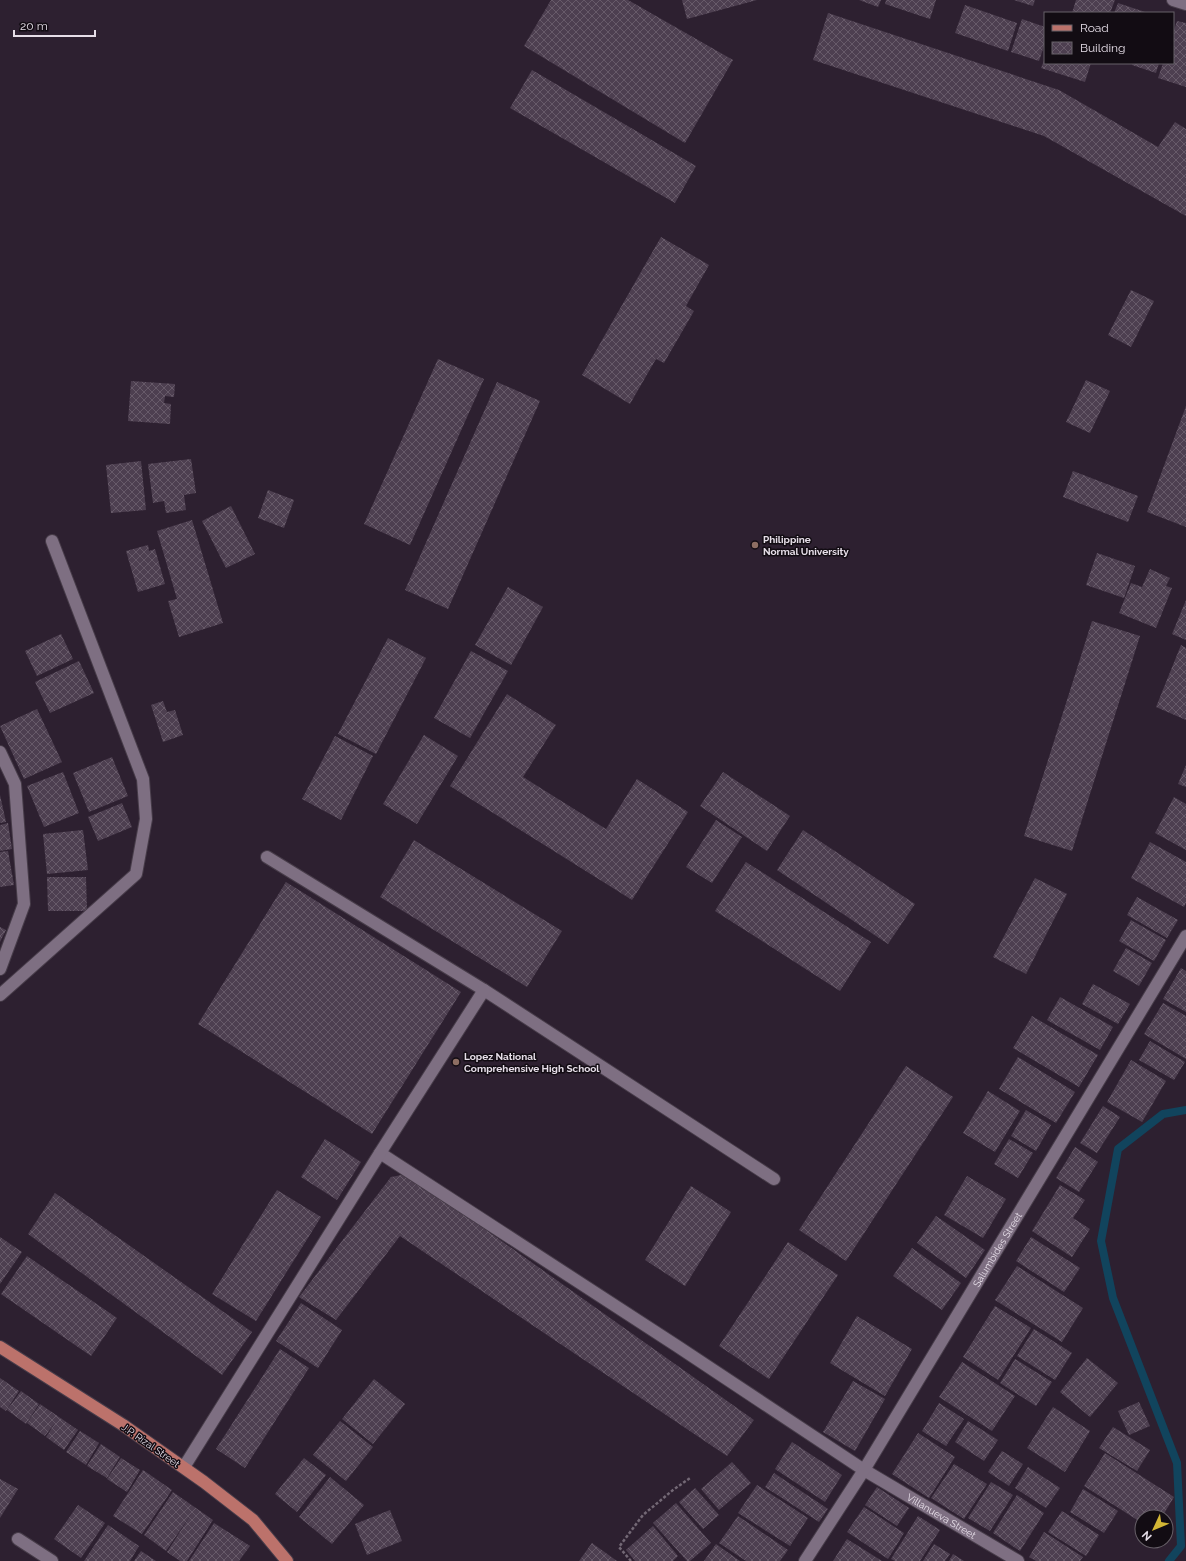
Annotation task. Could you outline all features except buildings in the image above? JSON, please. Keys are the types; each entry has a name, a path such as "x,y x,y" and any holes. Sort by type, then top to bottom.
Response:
{"main road":[{"name":"J.P. Rizal Street","path":"0,1347 123,1425 184,1468 253,1520 287,1561"}],"street":[{"path":"1173,0 1186,4"},
{"path":"0,995 136,874 146,819 143,779 52,541"},
{"path":"0,752 16,784 24,904 0,969"},
{"path":"267,856 484,990 774,1179"},
{"name":"Salumbides Street","path":"805,1561 864,1470 1186,936"},
{"path":"184,1468 380,1153 484,990"},
{"name":"Villanueva Street","path":"380,1153 677,1346 864,1470 1003,1558 1018,1561"},
{"path":"18,1539 52,1561"}],"path":[{"path":"631,1561 619,1547 643,1515 672,1490 690,1478"}],"waterway":[{"path":"1169,1561 1181,1546 1177,1463 1113,1298 1101,1241 1118,1149 1163,1114 1186,1110"}],"place":[{"name":"Philippine Normal University","path":"755,545"},
{"name":"Lopez National Comprehensive High School","path":"456,1062"}]}
